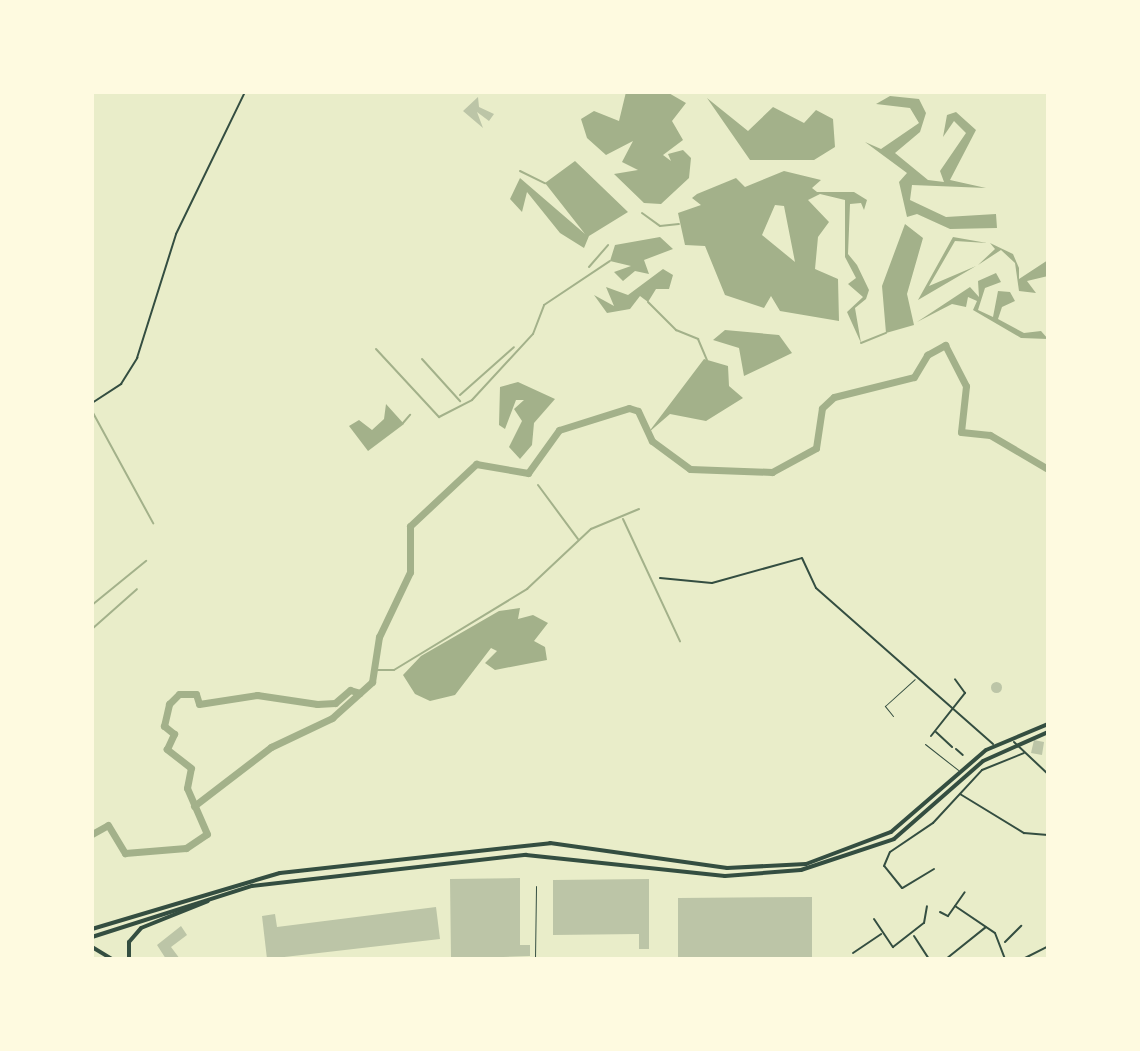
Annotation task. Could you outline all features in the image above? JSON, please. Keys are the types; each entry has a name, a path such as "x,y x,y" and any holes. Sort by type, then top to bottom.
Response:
{"highway":[{"path":"92,929 259,877 550,843 727,868 806,864 891,832 994,745 1048,724"},
{"path":"92,937 265,883 548,854 700,875 786,873 894,839 1006,747 1048,732"},
{"path":"129,959 129,942 141,928 217,896"},
{"path":"92,947 112,959"}],"street":[{"path":"92,403 131,371 181,221 245,92"},
{"path":"660,578 712,583 802,558 816,588 915,679 994,745 1006,747"},
{"path":"931,736 965,693 955,679"},
{"path":"936,732 963,755"},
{"path":"1014,742 1048,773"},
{"path":"934,869 902,888 884,866 890,852 960,794 990,764 1024,753"},
{"path":"960,794 1024,833 1048,835"},
{"path":"940,912 948,916 965,892"},
{"path":"874,919 893,947 913,935 927,906"},
{"path":"955,906 987,926 1003,943 1005,959"},
{"path":"949,958 987,926"},
{"path":"1003,943 1021,926"},
{"path":"853,953 883,932"},
{"path":"913,935 929,959"},
{"path":"1023,959 1048,946"}],"lane":[{"path":"893,716 885,706 915,679"},
{"path":"925,744 961,771"},
{"path":"535,959 536,886"}],"shaded area":[{"path":"626,92 667,92 686,103 672,121 683,140 663,155 671,161 668,154 683,150 691,158 689,178 661,204 644,203 614,174 638,170 622,162 633,141 606,155 587,138 581,119 594,111 619,121"},
{"path":"890,96 919,99 926,113 920,132 895,153 928,180 944,182 940,171 966,133 954,121 943,137 947,115 956,112 976,130 950,180 986,188 912,185 910,200 946,217 996,214 997,228 950,229 917,214 907,217 899,182 907,173 865,142 881,149 919,123 910,108 876,104"},
{"path":"707,98 748,131 773,107 804,123 816,110 833,119 835,147 814,160 750,160"},
{"path":"575,161 628,212 589,236 584,248 560,233 527,192 522,212 510,199 520,178 585,234 545,183"},
{"path":"784,171 821,180 812,188 817,192 854,192 867,200 864,210 861,203 850,204 848,254 869,290 866,299 855,308 861,343 847,312 863,297 848,284 856,278 845,257 845,200 820,194 808,200 829,222 818,237 815,269 838,279 839,321 780,311 771,296 764,308 725,295 705,246 685,245 678,213 701,205 692,198 736,178 745,187","holes":["775,205 784,206 795,262 762,235"]},
{"path":"905,224 923,238 907,294 914,325 886,333 882,286"},
{"path":"660,237 673,249 644,260 649,274 635,271 623,281 614,272 631,266 610,261 615,245"},
{"path":"953,237 987,243 955,241 929,286 976,266 918,300"},
{"path":"990,243 1013,254 1019,268 1019,279 1048,260 1048,276 1027,281 1036,293 1019,291 1015,263 1001,250 978,265 995,249"},
{"path":"663,269 673,275 669,289 656,289 648,302 640,296 630,309 607,313 594,295 614,306 606,287 628,295"},
{"path":"996,273 1001,282 985,288 978,310 993,317 998,291 1010,292 1015,301 1002,307 998,319 1024,333 1041,331 1048,339 1021,338 973,310 977,301 968,297 966,307 952,304 917,322 970,287 979,297 978,281"},
{"path":"725,330 779,335 792,353 744,376 739,348 713,340"},
{"path":"704,359 728,366 729,386 743,398 706,421 670,414 648,433"},
{"path":"518,382 555,399 534,423 532,445 520,459 509,447 522,421 514,409 524,400 516,400 505,429 499,425 500,387"},
{"path":"386,404 404,424 368,451 349,426 359,420 372,430 384,419"},
{"path":"520,608 518,619 533,615 548,623 534,641 545,647 547,660 495,670 485,663 497,651 491,648 455,695 430,701 415,694 403,675 421,656 499,611"}],"building":[{"path":"478,97 479,107 494,114 489,121 477,112 483,128 463,111"},
{"path":"996,681 1002,687 996,693 990,687"},
{"path":"1034,740 1044,742 1042,755 1031,753"},
{"path":"520,878 520,945 530,945 530,956 451,959 450,879"},
{"path":"649,879 649,949 639,949 639,934 553,935 553,880"},
{"path":"812,897 812,959 678,959 678,898"},
{"path":"436,907 440,939 267,959 262,916 275,914 277,927"},
{"path":"181,926 187,935 171,947 180,959 166,959 157,945"}],"waterway":[{"path":"520,171 545,183"},
{"path":"642,213 660,226 679,224"},
{"path":"589,267 608,245"},
{"path":"376,349 439,417 472,400 533,334 544,305 610,261"},
{"path":"648,302 676,330 698,339 707,360"},
{"path":"861,343 886,333"},
{"path":"194,806 271,747 332,718 372,682 379,637 410,572 410,526 476,464 528,473 559,430 629,408 638,411 652,441 690,469 772,472 816,448 822,408 834,397 914,377 927,355 945,345 966,386 961,432 990,435 1048,469"},
{"path":"460,395 514,347"},
{"path":"422,359 460,401"},
{"path":"92,411 153,523"},
{"path":"403,423 410,415"},
{"path":"538,485 578,539"},
{"path":"376,670 394,670 527,589 591,529 639,509"},
{"path":"623,519 680,641"},
{"path":"92,605 146,561"},
{"path":"92,629 137,589"},
{"path":"92,834 108,825 125,853 186,848 207,834 187,788 191,768 167,749 174,734 164,726 169,704 179,694 196,694 199,704 257,695 317,704 335,703 350,690 360,693"}]}
